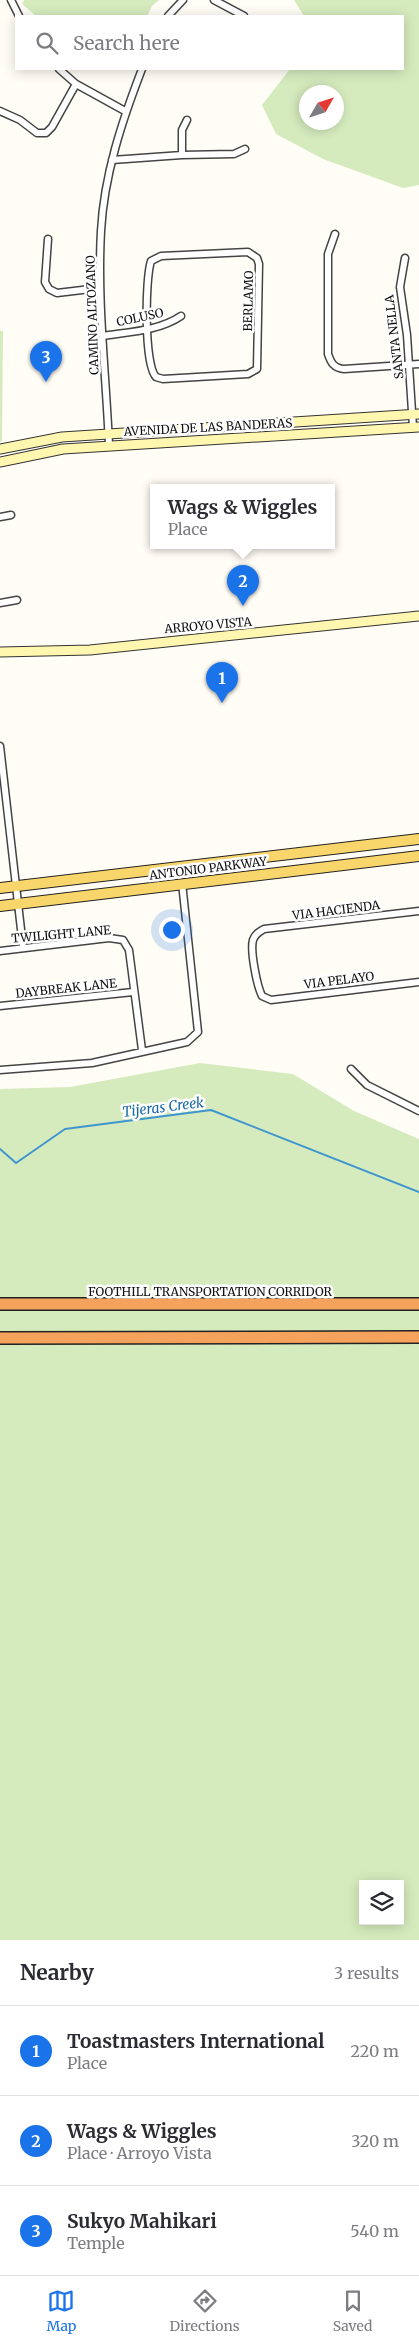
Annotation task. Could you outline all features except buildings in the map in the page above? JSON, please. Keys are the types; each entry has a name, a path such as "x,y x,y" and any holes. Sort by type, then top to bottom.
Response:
{"highway":[{"name":"FOOTHILL TRANSPORTATION CORRIDOR","path":"0,1304 419,1304"},
{"path":"0,1338 419,1337"}],"main road":[{"name":"AVENIDA DE LAS BANDERAS","path":"0,449 38,440 108,433 416,414"},
{"name":"AVENIDA DE LAS BANDERAS","path":"0,462 40,452 109,445 416,427"},
{"name":"ARROYO VISTA","path":"0,654 81,651 419,616"},
{"name":"ANTONIO PARKWAY","path":"0,888 419,839"},
{"name":"ANTONIO PARKWAY","path":"0,906 419,856"}],"street":[{"path":"12,0 19,15"},
{"path":"169,15 183,0"},
{"path":"214,0 242,15"},
{"path":"60,70 76,84 125,111"},
{"name":"CAMINO ALTOZANO","path":"109,445 99,288 101,230 112,160 125,111 142,70"},
{"path":"0,111 20,120 37,134 46,133 76,84"},
{"path":"182,155 182,130 187,120"},
{"path":"112,160 182,155 234,154 245,149"},
{"path":"335,234 328,254 328,354 333,365 344,369 419,364"},
{"path":"48,239 45,250 45,282 50,289 56,293 99,288"},
{"name":"BERLAMO","path":"248,252 258,258 258,363 253,372 248,374 163,379 156,377 151,366 147,329 149,267 155,258 248,252"},
{"name":"SANTA NELLA","path":"405,258 400,287 407,335 416,427"},
{"name":"COLUSO","path":"103,336 147,329 171,322 180,316"},
{"path":"0,517 11,516"},
{"path":"0,603 17,600"},
{"path":"0,746 23,947"},
{"path":"0,1070 92,1063 142,1050 187,1042 198,1032 182,883"},
{"name":"VIA HACIENDA","path":"262,996 258,987 252,943 256,934 264,929 419,911"},
{"name":"TWILIGHT LANE","path":"0,951 109,938 123,940 129,950 133,992"},
{"name":"VIA PELAYO","path":"262,996 271,1000 419,982"},
{"path":"133,992 142,1050"},
{"name":"DAYBREAK LANE","path":"0,1006 133,992"},
{"path":"351,1068 367,1085 418,1108"}],"green space":[{"path":"24,0 159,0 152,6 148,15 35,15 22,4"},
{"path":"294,0 419,0 419,185 403,188 323,159 276,134 262,105 289,70 404,70 404,15 303,15"},
{"path":"0,331 3,331 2,441 0,442"},
{"path":"200,1063 293,1074 354,1111 419,1139 419,1940 0,1940 0,1089 70,1087"}],"waterway":[{"name":"Tijeras Creek","path":"0,1149 16,1163 65,1129 211,1110 419,1192"}],"place":[{"name":"Sukyo Mahikari","path":"46,382"},
{"name":"Wags & Wiggles","path":"243,606"},
{"name":"Toastmasters International","path":"222,703"}]}
